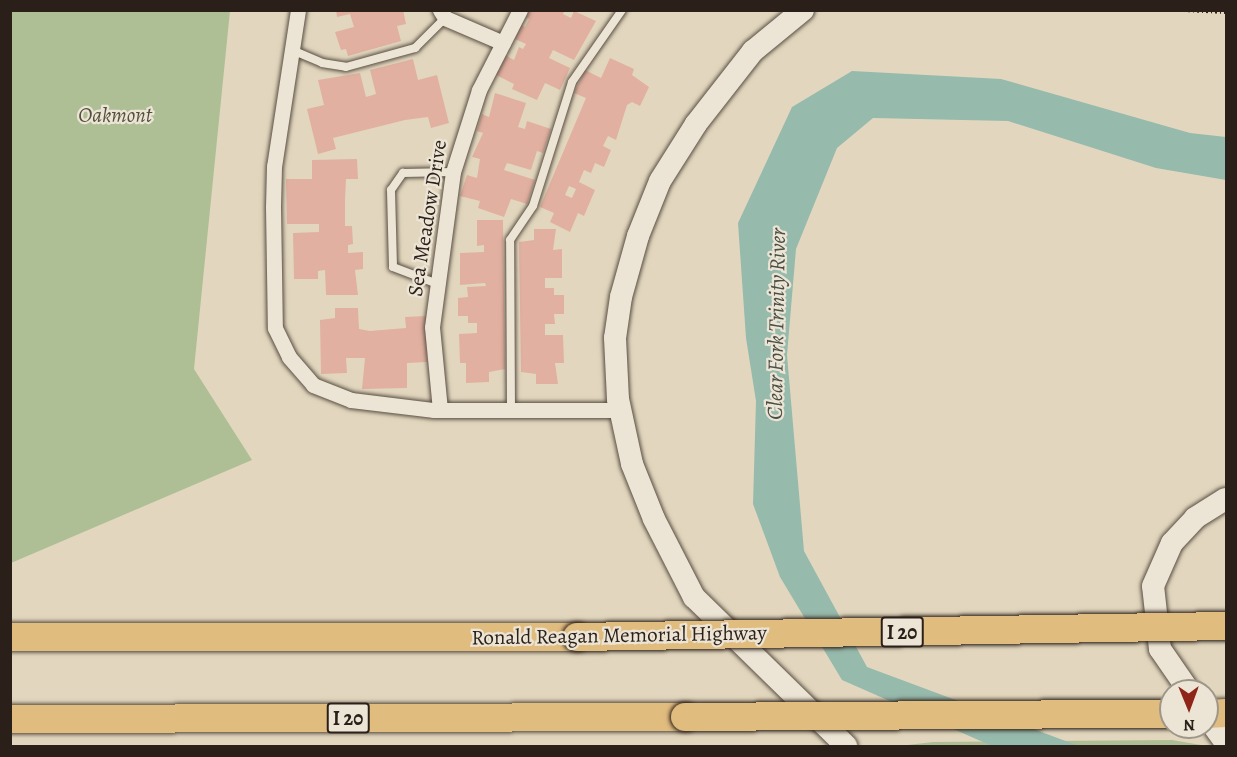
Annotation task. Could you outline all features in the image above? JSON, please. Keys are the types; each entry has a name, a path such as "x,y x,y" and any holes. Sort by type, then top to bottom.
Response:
{"highway":[{"name":"Ronald Reagan Memorial Highway","path":"10,637 577,637 1227,626"},
{"name":"I 20","path":"10,719 1159,714"}],"street":[{"path":"298,10 274,166 275,328 289,357 313,385 351,400 440,410 620,410"},
{"name":"Sea Meadow Drive","path":"440,410 432,327 435,283 453,171 463,130 520,10"},
{"path":"803,10 753,51 696,124 660,181 638,236 621,297 615,338 620,410 632,464 645,497 694,597 846,747"},
{"path":"443,14 503,43"},
{"path":"1181,679 1160,649 1153,585 1172,543 1195,518 1227,499"}],"lane":[{"path":"511,410 510,240 536,196 560,112 572,82 622,10"},
{"path":"292,50 322,63 346,67 415,48 443,14"},
{"path":"435,283 393,267 391,190 404,173 453,171"}],"path":[{"path":"1184,10 1227,12"}],"green space":[{"name":"Oakmont","path":"11,10 230,11 194,369 252,460 11,563"},
{"path":"1172,740 1207,746 899,746 933,742"}],"water":[{"name":"Clear Fork Trinity River","path":"852,71 1001,79 1190,133 1226,137 1226,180 1156,168 1008,121 873,118 837,148 796,249 787,355 804,551 867,667 1079,746 992,746 842,680 780,577 753,504 756,401 746,338 738,223 792,107"}],"building":[{"path":"336,10 403,10 406,24 397,26 401,41 348,56 346,49 341,50 335,32 354,27 350,14 337,17"},
{"path":"526,10 565,10 563,14 571,18 574,11 596,21 574,60 553,50 549,58 570,68 560,90 545,83 537,100 512,89 514,84 496,75 505,55 514,60 519,47 523,49 526,44 515,39 521,25 525,27 529,19 523,16"},
{"path":"610,58 634,69 632,75 649,87 640,106 632,102 627,105 616,140 608,136 603,146 611,150 604,167 595,163 591,173 584,170 579,182 595,190 584,216 578,213 570,232 550,222 554,213 540,207 586,98 574,93 585,70 601,78","holes":["569,186 576,189 572,198 565,195"]},
{"path":"413,59 418,80 437,75 449,123 431,128 428,117 405,120 333,138 336,149 318,154 307,109 324,105 318,80 360,73 366,97 376,94 370,70"},
{"path":"495,93 526,103 518,127 525,129 527,121 551,129 543,153 537,151 531,170 507,163 504,170 535,180 527,204 511,199 504,217 478,208 480,201 460,196 467,175 477,178 480,159 472,157 483,133 477,131 482,114 489,117"},
{"path":"357,159 358,179 346,179 345,226 352,226 353,244 348,245 348,253 363,252 363,269 355,270 358,295 326,295 325,270 318,271 318,279 294,279 293,233 319,232 319,224 287,224 286,179 312,179 312,160"},
{"path":"477,220 503,220 505,369 489,372 489,382 466,383 466,363 460,363 459,334 477,333 477,323 468,323 468,316 458,316 458,298 468,297 467,287 486,286 485,283 460,285 460,253 484,252 484,245 477,246"},
{"path":"534,229 556,229 553,250 562,249 562,278 545,278 545,288 554,288 554,295 564,295 564,314 554,314 555,324 545,324 545,335 563,335 564,363 555,363 558,384 536,384 536,374 521,372 519,242 534,240"},
{"path":"335,308 358,308 359,329 370,331 406,328 405,317 426,316 427,362 407,363 407,388 362,389 365,358 346,358 347,373 321,374 320,320 335,318"}]}
